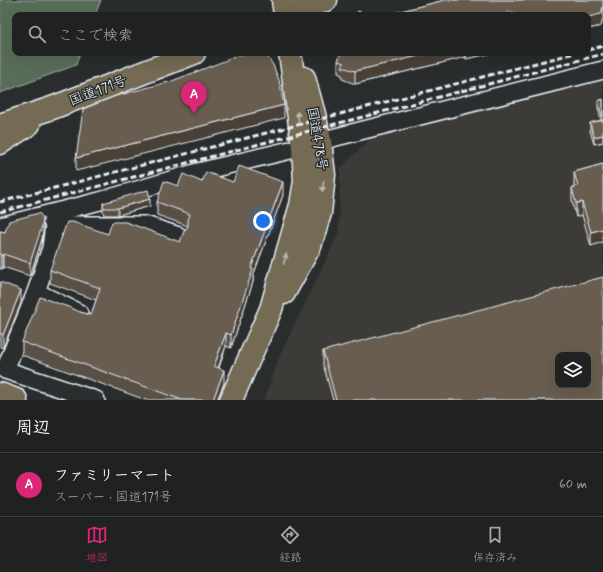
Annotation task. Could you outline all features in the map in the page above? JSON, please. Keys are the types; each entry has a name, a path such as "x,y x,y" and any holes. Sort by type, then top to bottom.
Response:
{"main road":[{"path":"283,0 285,12"},
{"path":"299,12 326,0"},
{"name":"国道171号","path":"0,126 52,108 186,56"},
{"name":"国道478号","path":"291,56 311,144"},
{"name":"国道478号","path":"231,400 270,310 301,205 311,144 314,114 297,56"},
{"path":"0,143 52,108"},
{"path":"0,394 16,400"}],"street":[{"path":"51,220 100,201 198,172 603,70"},
{"path":"51,220 51,248 36,292 5,370 96,400"},
{"path":"0,226 51,220 145,225 179,236"},
{"path":"36,292 84,316"}],"shaded area":[{"path":"603,78 603,400 264,400 280,355 339,233 340,169 372,137"}],"green space":[{"path":"0,0 101,0 96,12 12,12 12,56 79,56 76,65 0,93"}],"building":[{"path":"445,0 603,0 601,14 591,16 591,12 397,12"},
{"path":"237,56 267,56 273,65 279,80 284,105 76,158 83,109 116,96 172,81"},
{"path":"340,56 418,56 355,71 342,67 344,63 338,61"},
{"path":"603,99 603,116 602,116 598,101"},
{"path":"603,120 603,135 594,137 590,123"},
{"path":"603,164 603,229 591,232 582,202 576,203 572,188 578,186 574,172"},
{"path":"239,166 283,182 251,268 253,269 231,335 226,333 214,366 224,370 213,400 182,400 22,342 40,297 91,315 100,288 50,270 67,222 73,222 108,234 112,222 126,222 180,242 184,231 188,226 190,214 157,202 164,181 178,186 183,174 202,182 206,172 233,182"},
{"path":"148,190 150,199 118,208 104,208 103,203"},
{"path":"39,213 43,218 42,226 30,263 3,254 2,256 0,255 0,231 5,232 9,221"},
{"path":"603,277 603,400 336,400 323,351"},
{"path":"0,282 21,290 3,335 0,333"}],"railway":[{"path":"591,49 603,46"},
{"path":"0,212 603,54"},
{"path":"0,202 563,56"}],"place":[{"name":"ファミリーマート","path":"194,114"}]}
